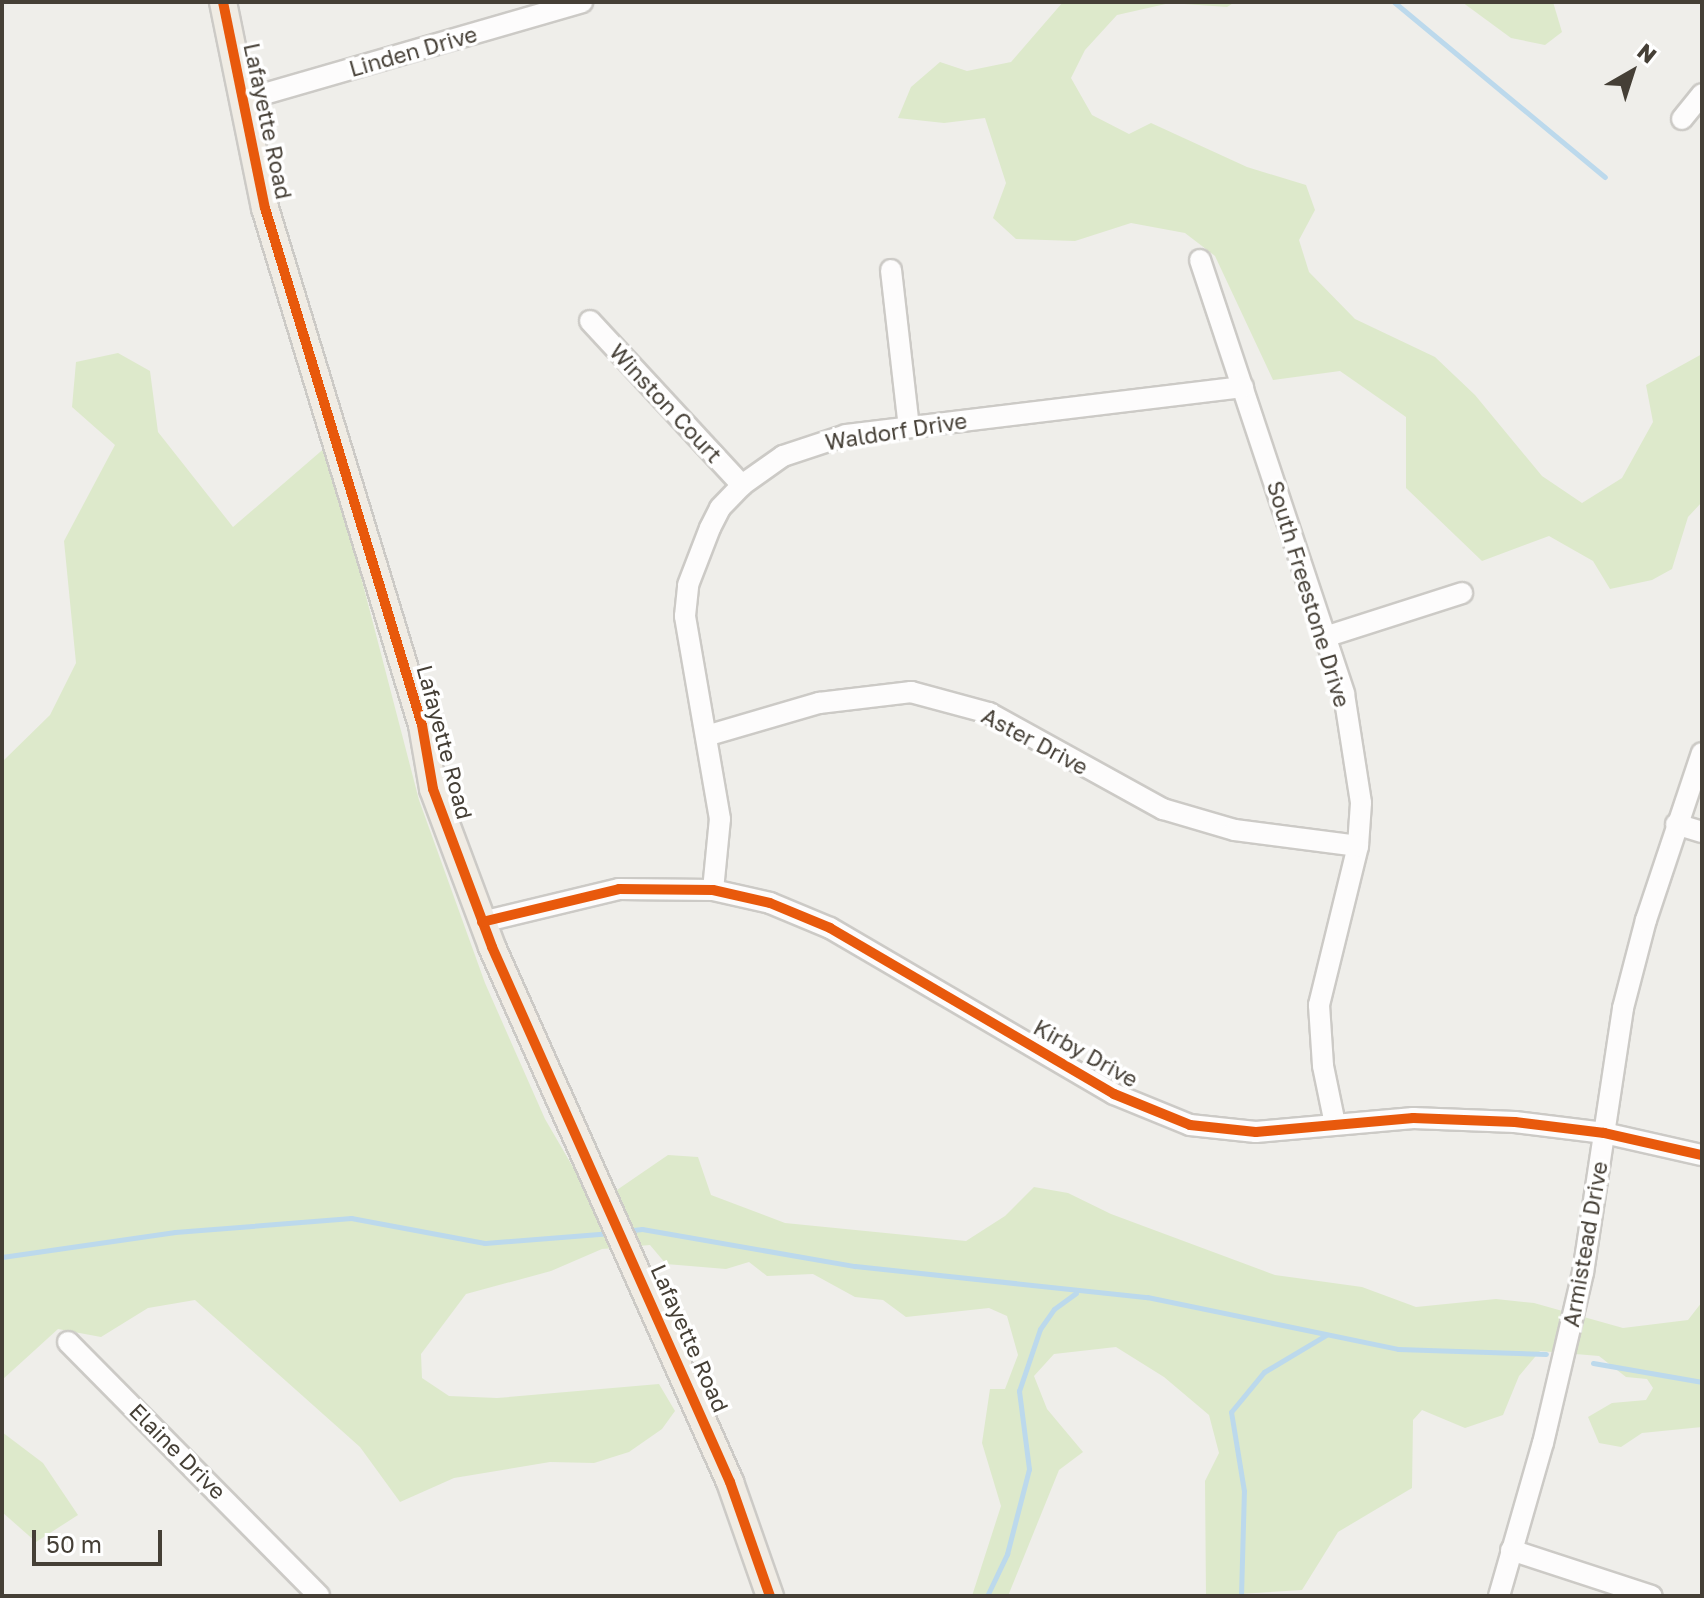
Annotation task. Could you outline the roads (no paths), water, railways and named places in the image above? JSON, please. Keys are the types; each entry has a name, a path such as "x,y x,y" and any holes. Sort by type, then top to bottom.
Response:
{"main road":[{"name":"Lafayette Road","path":"223,2 265,208 422,725 433,789 482,922 611,1207 730,1482 770,1596"}],"street":[{"name":"Linden Drive","path":"243,100 582,2"},
{"path":"1682,119 1702,94"},
{"name":"South Freestone Drive","path":"1200,260 1344,694 1361,803 1358,846 1319,1005 1323,1066 1335,1124"},
{"path":"891,270 909,427"},
{"name":"Winston Court","path":"590,321 742,485"},
{"name":"Waldorf Drive","path":"713,890 720,819 688,651 688,585 720,508 742,485 783,456 812,444 909,427 1243,387"},
{"path":"1325,637 1462,593"},
{"name":"Aster Drive","path":"706,736 819,703 911,692 989,713 1163,809 1235,830 1358,846"},
{"name":"Armistead Drive","path":"1499,1596 1583,1273 1623,1008 1676,824 1702,753"},
{"path":"1676,824 1702,832"},
{"name":"Kirby Drive","path":"482,922 619,889 713,890 770,903 830,928 1064,1066 1154,1111 1220,1130 1288,1131 1335,1124 1449,1118 1604,1133 1702,1155"},
{"name":"Elaine Drive","path":"68,1342 319,1596"},
{"path":"1511,1550 1652,1596"}],"waterway":[{"path":"1394,2 1605,177"},
{"path":"2,1257 175,1232 351,1218 485,1243 612,1233"},
{"path":"625,1231 642,1229 855,1266 1147,1297 1398,1349 1546,1354"},
{"path":"987,1596 1007,1554 1029,1469 1019,1391 1040,1329 1054,1309 1076,1293"},
{"path":"1241,1596 1244,1491 1231,1412 1264,1372 1326,1335"},
{"path":"1593,1363 1702,1382"}]}
